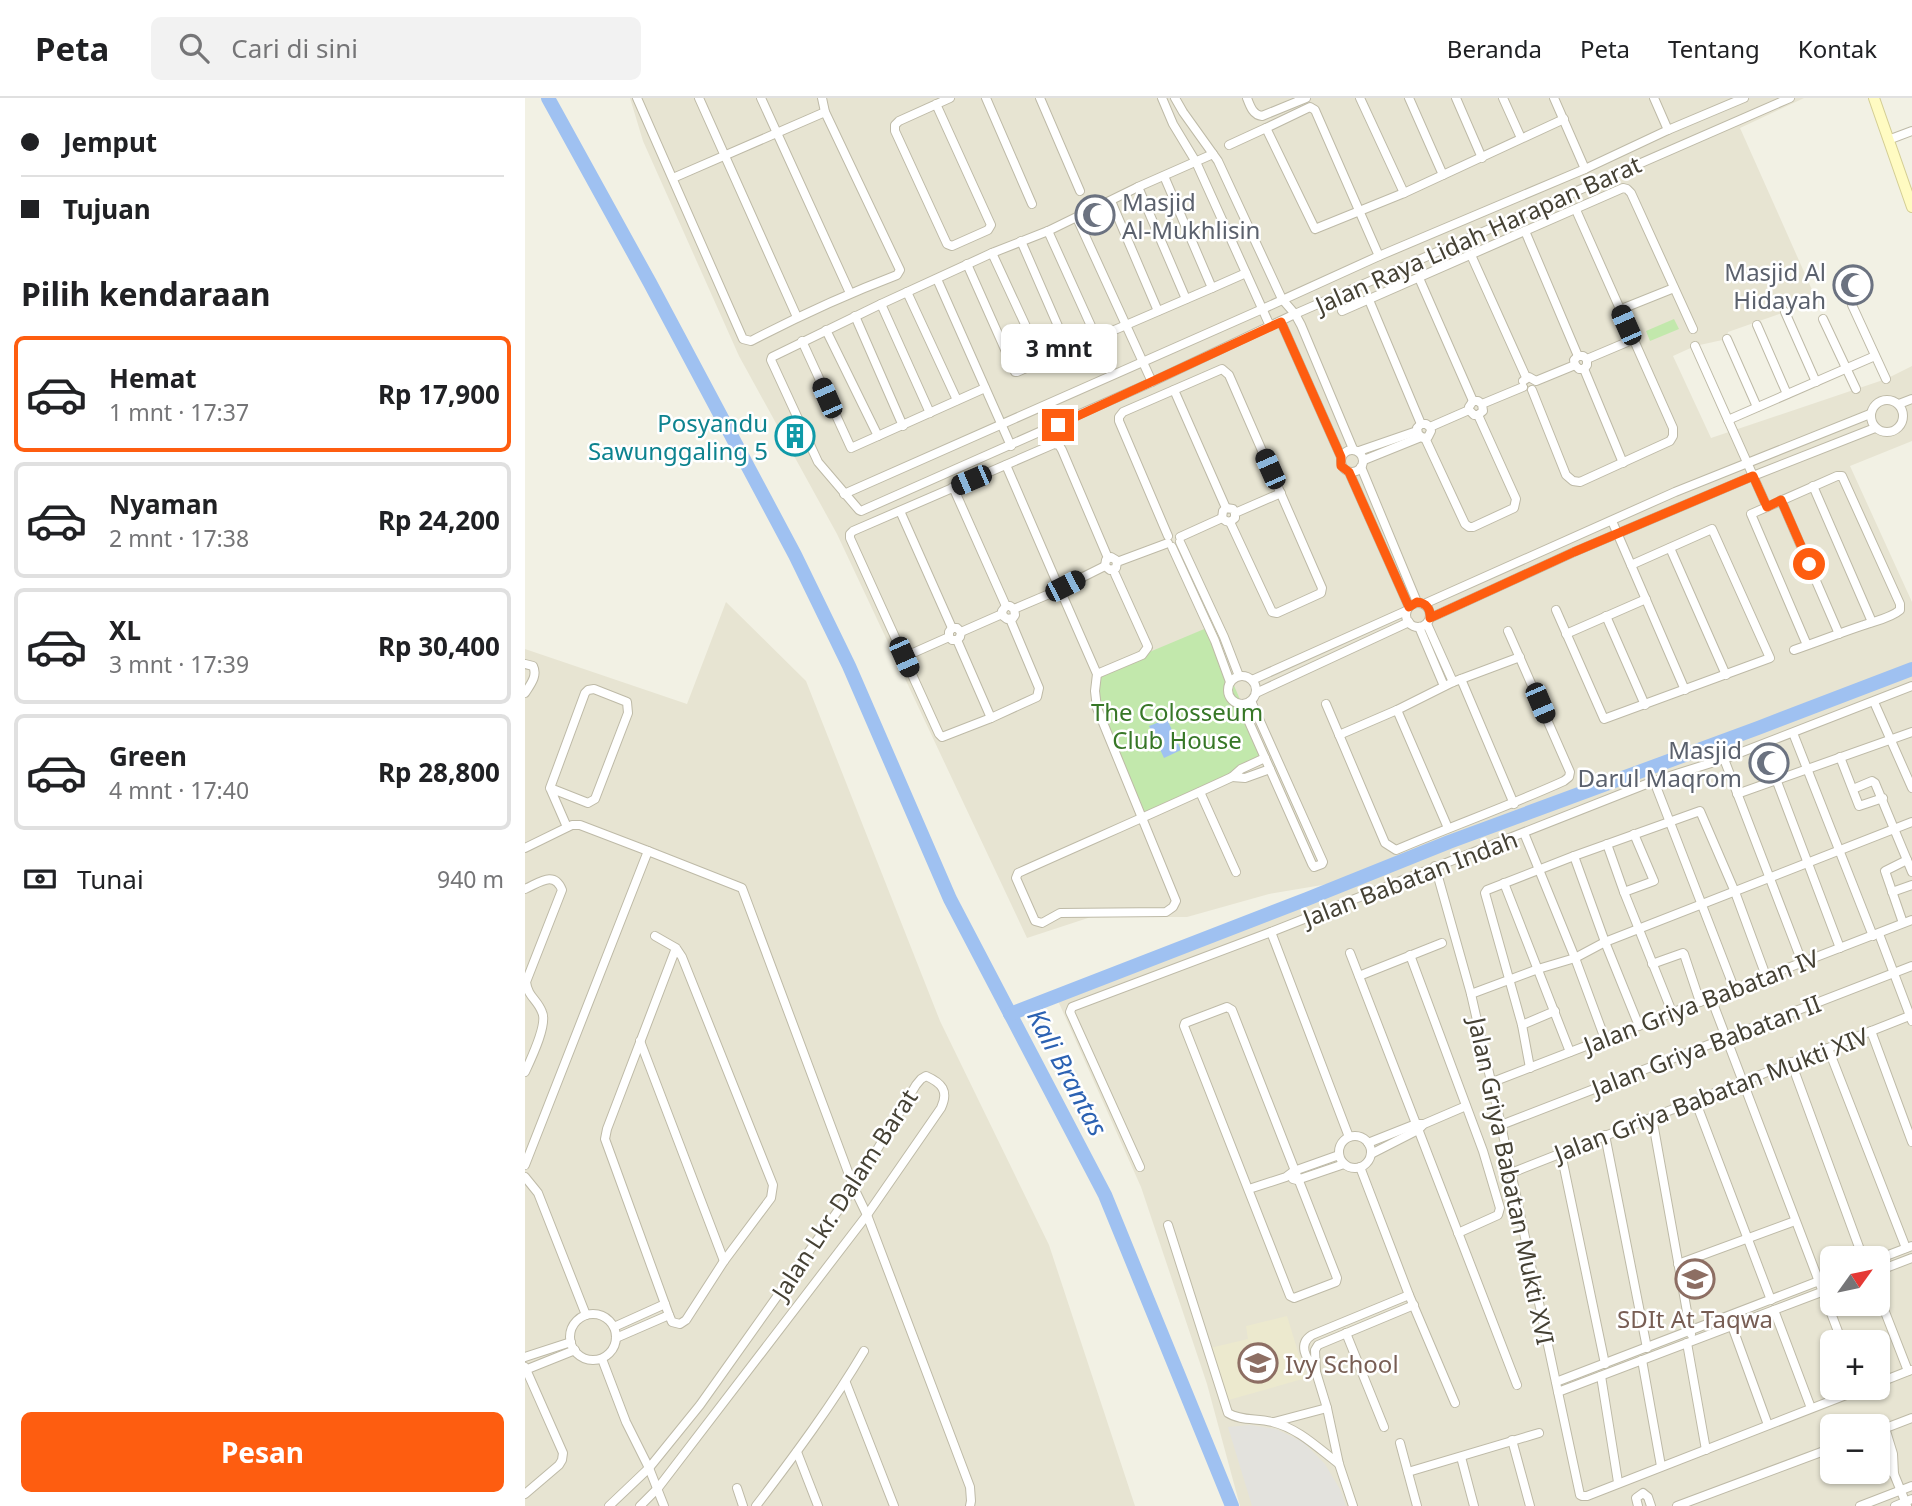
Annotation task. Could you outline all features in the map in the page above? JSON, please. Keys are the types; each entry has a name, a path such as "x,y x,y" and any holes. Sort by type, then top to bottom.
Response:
{"main road":[{"path":"1874,98 1912,207"}],"street":[{"path":"637,98 743,339 751,341 850,293 897,275 900,270 825,112 822,98"},
{"path":"699,98 797,317"},
{"path":"761,98 850,293"},
{"path":"936,104 991,225 988,230 952,246 947,244 895,131 895,124 899,121 936,104 950,98"},
{"path":"986,98 1032,204"},
{"path":"1040,98 1080,191"},
{"path":"1162,98 1173,124 1196,162 1271,326"},
{"path":"1175,98 1217,161 1282,299 1301,325 1363,464 1414,606 1409,622"},
{"path":"1247,98 1253,111 1262,116 1306,98"},
{"path":"1360,98 1404,193"},
{"path":"1409,98 1443,175"},
{"path":"1456,98 1482,158"},
{"path":"1503,98 1521,138"},
{"path":"1555,98 1585,169"},
{"path":"1654,98 1668,130"},
{"name":"Jalan Raya Lidah Harapan Barat","path":"1744,98 1379,256 844,494 861,511 1152,382 1295,314 1790,98"},
{"path":"1229,145 1310,107 1314,108 1379,256"},
{"path":"1715,110 1723,127"},
{"path":"673,178 825,112"},
{"path":"1701,116 1709,132"},
{"path":"1266,128 1315,229 1404,193 1564,119"},
{"path":"1888,140 1912,131"},
{"path":"844,494 818,462 771,360 774,355 967,264 1077,218 1138,187 1213,155"},
{"path":"1164,176 1212,288"},
{"path":"1138,187 1186,299"},
{"path":"1342,311 1623,188 1631,193 1693,329"},
{"path":"1111,201 1159,311"},
{"path":"1526,377 1532,377 1566,475 1573,481 1580,482 1623,463 1670,441 1673,436 1673,428 1576,210"},
{"path":"1077,218 1152,382"},
{"path":"1048,230 1096,337"},
{"path":"1525,231 1578,356"},
{"path":"1021,241 1068,349"},
{"path":"992,253 1042,360"},
{"path":"1471,255 1526,377"},
{"path":"967,264 1015,372 1246,273"},
{"path":"1419,278 1473,401"},
{"path":"937,279 1011,446"},
{"path":"1619,310 1674,288"},
{"path":"907,292 957,400"},
{"path":"1369,300 1465,524 1473,527 1514,508 1516,499 1478,415 1469,410"},
{"path":"880,304 930,413"},
{"path":"1852,305 1886,379"},
{"path":"1785,312 1817,382"},
{"path":"855,316 903,426"},
{"path":"1823,319 1856,390"},
{"path":"1281,322 1341,457 1341,466 1349,472 1414,606 1429,610 1425,623 1514,804"},
{"path":"1286,331 1301,325"},
{"path":"1757,325 1787,394"},
{"path":"827,330 878,436"},
{"path":"1727,339 1757,407"},
{"path":"1587,359 1633,340"},
{"path":"802,341 852,448 985,388"},
{"path":"1695,346 1767,507"},
{"path":"1578,356 1587,359"},
{"path":"1578,356 1574,360 1623,463"},
{"path":"1728,420 1875,356"},
{"path":"1482,404 1523,387 1527,390 1587,365 1587,359"},
{"path":"1301,366 1315,360"},
{"path":"1226,509 1223,511 1226,520 1272,612 1277,613 1321,593 1322,588 1226,372 1221,369 1123,412 1119,419 1219,639 1239,676"},
{"path":"1523,387 1526,377"},
{"path":"1174,390 1226,509"},
{"path":"1899,404 1912,399"},
{"path":"1881,400 1894,401 1908,415 1896,429 1882,432 1875,428 1870,414 1872,408 1881,400"},
{"path":"1473,401 1482,404"},
{"path":"1349,472 1354,472 1363,464 1423,431 1469,410 1473,401"},
{"path":"1478,415 1483,411 1482,404"},
{"path":"1252,680 1675,492 1870,414"},
{"path":"1241,704 1409,622 1425,623 1574,552 1875,428"},
{"path":"1341,457 1348,449 1356,450 1423,431"},
{"path":"953,487 1007,610 1015,615 1010,619 1039,693 1037,697 991,718 942,737 850,534 853,531 953,487 1054,444 1059,445 1106,562"},
{"path":"1006,465 1097,674 1097,708 1141,817 1176,901 1166,912 1060,913 1041,924 1035,921 1016,878 1018,873 1141,817 1200,792 1265,758"},
{"path":"1794,650 1900,610 1900,604 1842,476 1837,475 1751,514 1807,645"},
{"path":"1813,486 1872,622"},
{"path":"1235,513 1280,492"},
{"path":"1675,492 1682,506"},
{"path":"1781,500 1839,634"},
{"path":"1226,509 1233,509 1235,513"},
{"path":"900,511 991,718"},
{"path":"904,657 1059,589 1113,558 1117,562 1174,541 1235,518 1235,513"},
{"path":"1612,521 1685,690"},
{"path":"1556,610 1604,719 1770,658 1712,529 1630,565"},
{"path":"1569,540 1574,552"},
{"path":"1670,548 1726,675"},
{"path":"1097,674 1142,655 1147,647 1115,574"},
{"path":"1566,634 1646,599"},
{"path":"1607,616 1645,705"},
{"path":"1327,704 1385,843 1397,850 1514,804 1564,781 1570,772 1509,631"},
{"path":"1219,639 1230,682 1228,693 1231,699 1241,704 1257,736 1312,864 1322,864 1266,732 1254,697 1255,684 1249,677 1239,676 1230,682"},
{"path":"1339,735 1453,682 1520,657"},
{"path":"525,664 533,666 535,671 525,693"},
{"name":"Jalan Babatan Indah","path":"1140,1167 1070,1012 1072,1007 1271,932 1654,781 1724,759 1912,687"},
{"path":"550,788 588,803 595,799 628,713 627,702 594,689 585,693 550,788 567,827"},
{"path":"1874,702 1912,788"},
{"path":"1397,710 1448,828"},
{"path":"1257,736 1266,732"},
{"path":"1737,794 1912,732"},
{"path":"1793,733 1839,851 1911,1017"},
{"path":"1840,757 1860,807 1883,798"},
{"path":"1724,759 1802,962"},
{"path":"1232,777 1245,778 1270,769"},
{"path":"1776,779 1840,948"},
{"path":"1654,781 1734,988"},
{"path":"1853,789 1874,781 1912,872"},
{"path":"1279,788 1289,784"},
{"path":"1200,792 1236,872"},
{"path":"1530,1068 1522,1025 1485,893 1504,883 1700,811 1735,892 1766,976"},
{"path":"1471,994 1575,958 1638,929 1912,822"},
{"path":"525,848 567,827 580,825 742,888 970,1487 969,1506"},
{"path":"1524,833 1605,1039"},
{"path":"1624,892 1654,881 1634,834"},
{"path":"1607,844 1672,1012"},
{"path":"525,1165 647,851"},
{"path":"1574,856 1605,943 1639,1026"},
{"path":"1907,860 1885,871 1892,892 1908,922"},
{"name":"Jalan Griya Babatan Mukti XVI","path":"1435,866 1471,994 1578,1492 1582,1496 1618,1482"},
{"path":"525,889 548,879 555,879 562,890 526,982 530,996 544,1016 538,1044 525,1072"},
{"path":"1504,883 1570,1052"},
{"path":"1892,892 1912,885"},
{"name":"Jalan Griya Babatan IV","path":"1490,1083 1908,922"},
{"path":"1271,932 1349,1137"},
{"path":"655,936 676,948 682,957 773,1185 771,1198 724,1261 686,1320 680,1324 672,1322 669,1315 605,1139 676,948"},
{"path":"1359,976 1442,943"},
{"path":"1350,953 1517,1385"},
{"path":"1652,964 1683,953 1700,1002"},
{"path":"1410,955 1483,1151 1499,1212 1498,1215 1458,1233"},
{"name":"Jalan Griya Babatan II","path":"1500,1125 1912,966"},
{"path":"1711,999 1820,1287"},
{"path":"1227,1007 1232,1010 1292,1176 1337,1280 1294,1298 1290,1296 1249,1189 1184,1026 1185,1023 1227,1007"},
{"path":"1522,1025 1555,1011"},
{"name":"Jalan Griya Babatan Mukti XIV","path":"1511,1172 1911,1017"},
{"path":"1871,1031 1912,1142"},
{"path":"640,1041 724,1261"},
{"path":"1828,1048 1909,1247 1890,1254"},
{"path":"1791,1062 1859,1246"},
{"name":"Jalan Lkr. Dalam Barat","path":"609,1506 649,1468 700,1405 854,1188 916,1085 926,1076 930,1077 944,1090 944,1103 867,1215 658,1488 640,1506"},
{"path":"1695,1100 1770,1300"},
{"path":"1368,1143 1419,1126 1465,1106"},
{"path":"1652,1117 1691,1331 1689,1342 1706,1450"},
{"path":"1371,1154 1368,1143 1356,1136 1343,1141 1339,1148 1344,1164 1351,1168 1360,1167 1367,1162 1371,1154 1419,1126"},
{"path":"1605,1135 1647,1348"},
{"path":"1561,1153 1605,1364"},
{"path":"1292,1176 1339,1155"},
{"path":"1249,1189 1344,1164"},
{"path":"1360,1167 1409,1295 1455,1403"},
{"path":"525,1177 538,1193 586,1315"},
{"path":"1678,1264 1795,1221"},
{"path":"1168,1225 1226,1411 1234,1417 1274,1422 1304,1437 1339,1464"},
{"path":"1890,1266 1911,1259"},
{"path":"1557,1387 1605,1364 1818,1282"},
{"path":"1557,1387 1601,1376 1820,1293"},
{"path":"1318,1377 1303,1350 1305,1339 1409,1295"},
{"path":"614,1327 665,1304"},
{"path":"1353,1506 1339,1464 1318,1377 1315,1347 1414,1305"},
{"path":"1773,1310 1811,1408"},
{"path":"586,1315 602,1316 614,1327 617,1338 614,1347 602,1359 582,1357 573,1346 573,1326 586,1315"},
{"path":"617,1338 669,1315"},
{"path":"1887,1316 1910,1370 1890,1378"},
{"path":"1732,1326 1768,1425"},
{"path":"1346,1333 1384,1427"},
{"path":"525,1357 573,1346"},
{"path":"525,1494 559,1465 563,1453 525,1369 573,1346"},
{"path":"756,1506 846,1382 864,1351"},
{"path":"602,1359 626,1422 664,1506"},
{"path":"1641,1360 1661,1466"},
{"path":"1601,1376 1618,1482 1831,1400"},
{"path":"846,1382 894,1506"},
{"path":"1274,1422 1327,1408"},
{"path":"1890,1426 1912,1418"},
{"path":"1408,1472 1539,1433"},
{"path":"1512,1440 1531,1506"},
{"path":"1400,1443 1417,1506"},
{"path":"1890,1448 1894,1474 1908,1502 1895,1506"},
{"path":"797,1452 818,1506"},
{"path":"1677,1506 1820,1452"},
{"path":"1461,1457 1474,1506"},
{"path":"1890,1470 1894,1474"},
{"path":"1860,1506 1912,1486"},
{"path":"737,1489 743,1506"},
{"path":"1638,1506 1636,1498 1643,1493 1648,1497 1651,1506"}],"shaded area":[{"path":"630,98 1804,98 1740,128 1813,292 1785,312 1728,332 1727,339 1695,346 1673,356 1711,438 1886,379 1912,366 1912,441 1850,466 1912,602 1912,1506 1240,1506 1207,1384 1141,1187 1055,994 1358,879 1269,894 1187,917 1091,917 1027,938 837,534 739,356 643,141"},
{"path":"726,602 806,681 940,1021 1049,1245 1135,1506 525,1506 525,649 687,704"},
{"name":"Ivy School","path":"1287,1316 1306,1378 1225,1401 1210,1348 1248,1339 1246,1326"},
{"path":"1250,1425 1276,1429 1303,1442 1325,1464 1341,1491 1346,1506 1252,1506 1228,1427"}],"green space":[{"path":"1674,319 1679,329 1650,341 1646,331"},
{"name":"The Colosseum Club House","path":"1209,627 1265,758 1141,817 1095,691 1097,674"}],"water":[{"path":"1167,719 1181,750 1164,758 1149,726"}],"waterway":[{"name":"Kali Brantas","path":"548,98 795,555 849,666 950,899 1105,1195 1232,1506"},
{"path":"1010,1014 1449,842 1912,669"}],"place":[{"name":"Masjid Al-Mukhlisin","path":"1095,215"},
{"name":"Masjid Al Hidayah","path":"1853,285"},
{"name":"Posyandu Sawunggaling 5","path":"795,436"},
{"name":"Masjid Darul Maqrom","path":"1769,763"},
{"name":"SDIt At Taqwa","path":"1695,1279"},
{"name":"Ivy School","path":"1258,1363"}],"route":[{"path":"1058,425 1281,322 1341,457 1341,466 1349,472 1409,607 1417,602 1424,604 1429,610 1430,618 1574,552 1753,476 1767,507 1781,500 1809,564"}]}
